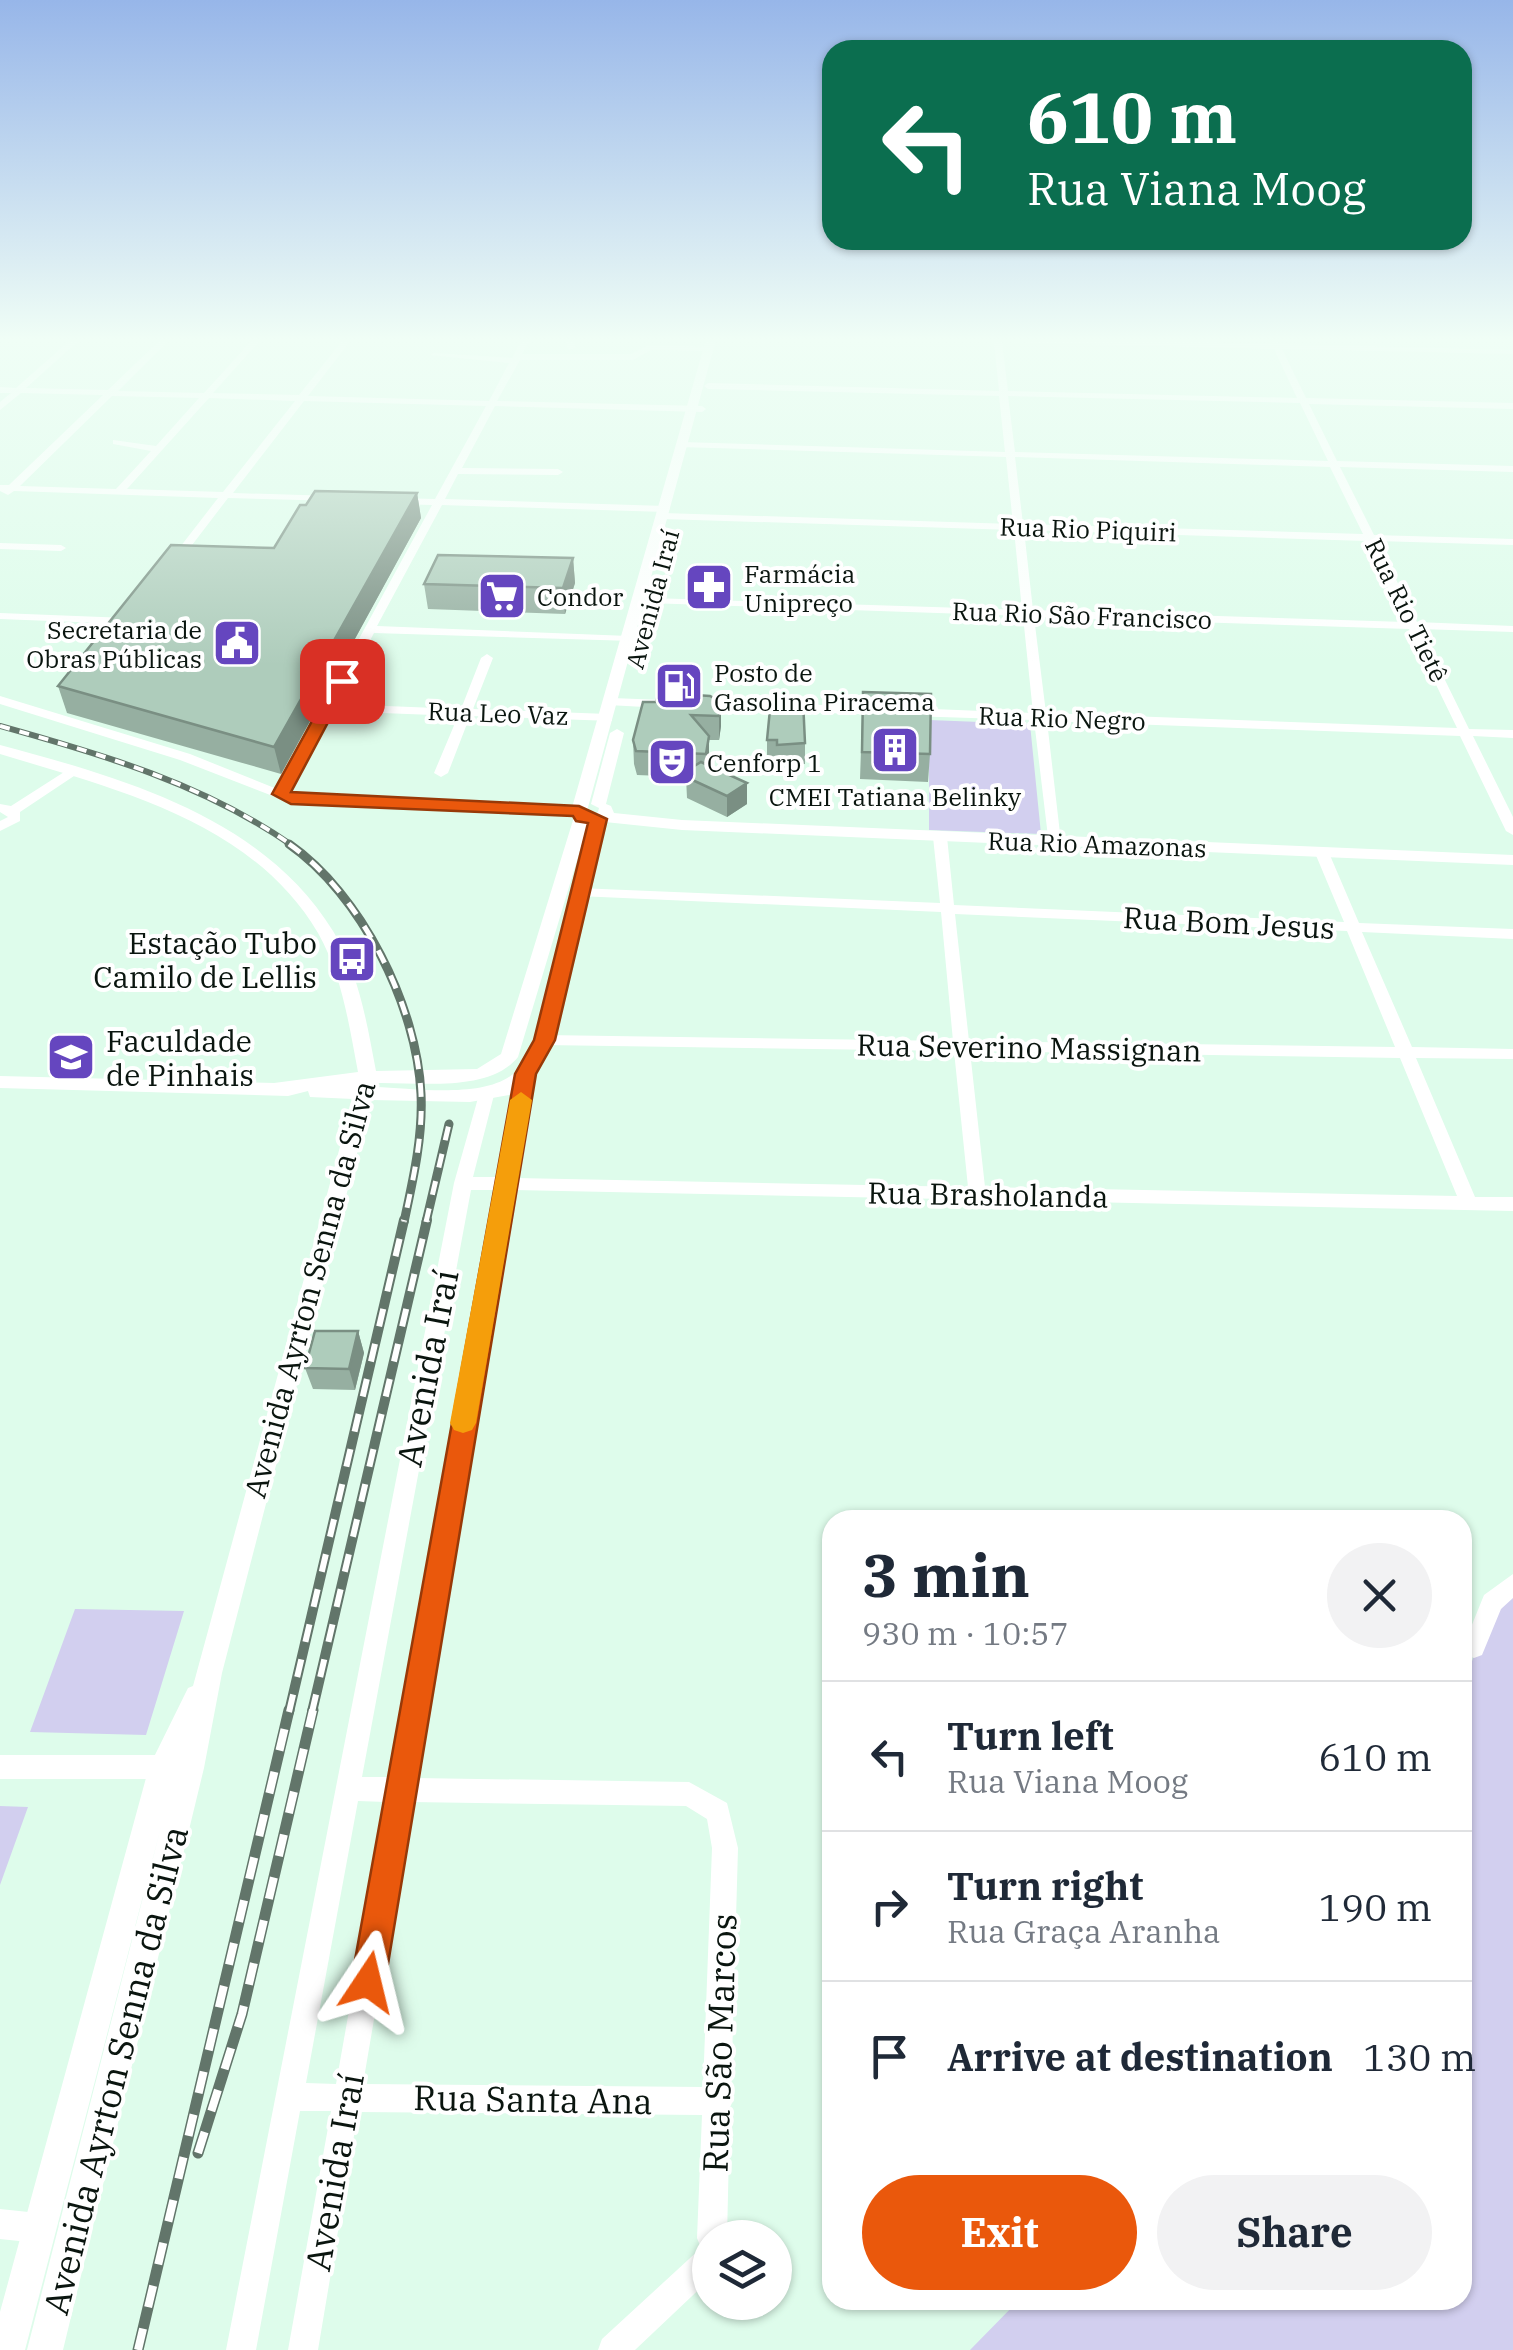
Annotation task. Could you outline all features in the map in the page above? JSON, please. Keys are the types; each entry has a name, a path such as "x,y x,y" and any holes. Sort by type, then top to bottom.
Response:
{"main road":[{"name":"Avenida Iraí","path":"526,1074 544,1040 593,838 593,812 615,708 650,593 687,446"},
{"name":"Avenida Iraí","path":"482,1085 513,1048 593,812 629,638 650,593"},
{"name":"Avenida Ayrton Senna da Silva","path":"0,748 161,799 202,818 274,868 309,906 342,964 359,1013 366,1086 209,1673 190,1768 45,2350"},
{"name":"Rua Rio Amazonas","path":"593,812 682,825 1513,860"},
{"path":"593,838 610,827 682,825"},
{"path":"0,1082 276,1089 482,1085 502,1090 526,1074"},
{"name":"Avenida Ayrton Senna da Silva","path":"7,2350 163,1766 209,1673"}],"street":[{"path":"0,500 6,489 53,446"},
{"path":"138,446 158,449"},
{"path":"119,492 161,446"},
{"path":"159,580 264,446"},
{"path":"281,794 469,446"},
{"path":"1009,446 1054,842"},
{"name":"Rua Rio Tietê","path":"1326,446 1513,831"},
{"path":"686,450 1513,469"},
{"path":"455,471 558,472"},
{"path":"6,489 342,499"},
{"name":"Rua Rio Piquiri","path":"380,500 667,514 1513,542"},
{"path":"0,548 59,550"},
{"name":"Rua Rio São Francisco","path":"650,593 1029,613 1513,629"},
{"path":"115,637 138,608"},
{"path":"0,616 127,621"},
{"path":"370,629 629,638"},
{"path":"441,773 487,658"},
{"path":"55,715 67,699"},
{"path":"0,700 185,757 291,799 593,812"},
{"name":"Rua Leo Vaz","path":"328,707 465,712 615,708"},
{"name":"Rua Rio Negro","path":"615,708 1040,717 1513,734"},
{"path":"0,827 16,818 4,810 72,771"},
{"path":"940,837 976,1194"},
{"path":"1322,853 1402,1052 1469,1203"},
{"name":"Rua Bom Jesus","path":"578,892 1513,934"},
{"name":"Rua Severino Massignan","path":"544,1040 1513,1054"},
{"name":"Avenida Iraí","path":"304,2350 403,1788 436,1571 526,1074"},
{"name":"Avenida Iraí","path":"242,2350 286,2097 482,1085"},
{"name":"Rua Brasholanda","path":"463,1183 1513,1204"},
{"path":"1474,1647 1492,1602 1513,1584"},
{"path":"0,1767 163,1766"},
{"path":"348,1789 403,1788"},
{"name":"Rua São Marcos","path":"403,1788 689,1794 718,1812 725,1848 713,2220"},
{"name":"Rua Santa Ana","path":"286,2097 719,2101"},
{"path":"0,2224 38,2228"},
{"path":"613,2350 692,2276"}],"shaded area":[{"path":"929,720 1030,724 1041,834 929,830"},
{"path":"1513,1584 1513,2350 970,2350 1009,2310 1472,2310 1472,1661 1492,1602"},
{"path":"75,1609 184,1611 146,1735 30,1732"},
{"path":"0,1806 28,1807 0,1885"}],"building":[{"name":"Secretaria de Obras Públicas","path":"315,491 417,493 274,747 58,686 171,545 274,548 300,505 306,505"},
{"path":"438,555 573,558 563,588 424,584"},
{"path":"863,692 931,694 930,754 862,752"},
{"path":"658,694 710,696 721,702 719,716 691,715 709,736 706,754 636,751 633,740 643,702 656,702"},
{"path":"771,699 803,700 805,743 777,745 777,740 767,740"},
{"path":"701,762 747,783 727,796 686,777 691,774 686,771"},
{"path":"315,1331 358,1331 349,1369 305,1368"}],"railway":[{"path":"0,726 115,760 189,788 293,846"},
{"path":"289,844 315,865 361,922 381,955 409,1025 417,1060 421,1110 417,1158 404,1222"},
{"path":"426,1222 449,1124"},
{"path":"289,1712 404,1220"},
{"path":"312,1712 427,1220"},
{"path":"138,2350 289,1710"},
{"path":"198,2153 242,2014 313,1710"}],"slow traffic":[{"path":"463,1423 521,1100"}],"place":[{"name":"Farmácia Unipreço","path":"709,587"},
{"name":"Condor","path":"502,596"},
{"name":"Secretaria de Obras Públicas","path":"237,643"},
{"name":"Posto de Gasolina Piracema","path":"679,686"},
{"name":"CMEI Tatiana Belinky","path":"895,750"},
{"name":"Cenforp 1","path":"672,762"},
{"name":"Estação Tubo Camilo de Lellis","path":"352,959"},
{"name":"Faculdade de Pinhais","path":"71,1057"}],"route":[{"path":"342,681 281,794 291,799 579,811 582,818 598,819 544,1040 526,1074 436,1571 368,1982"}]}
